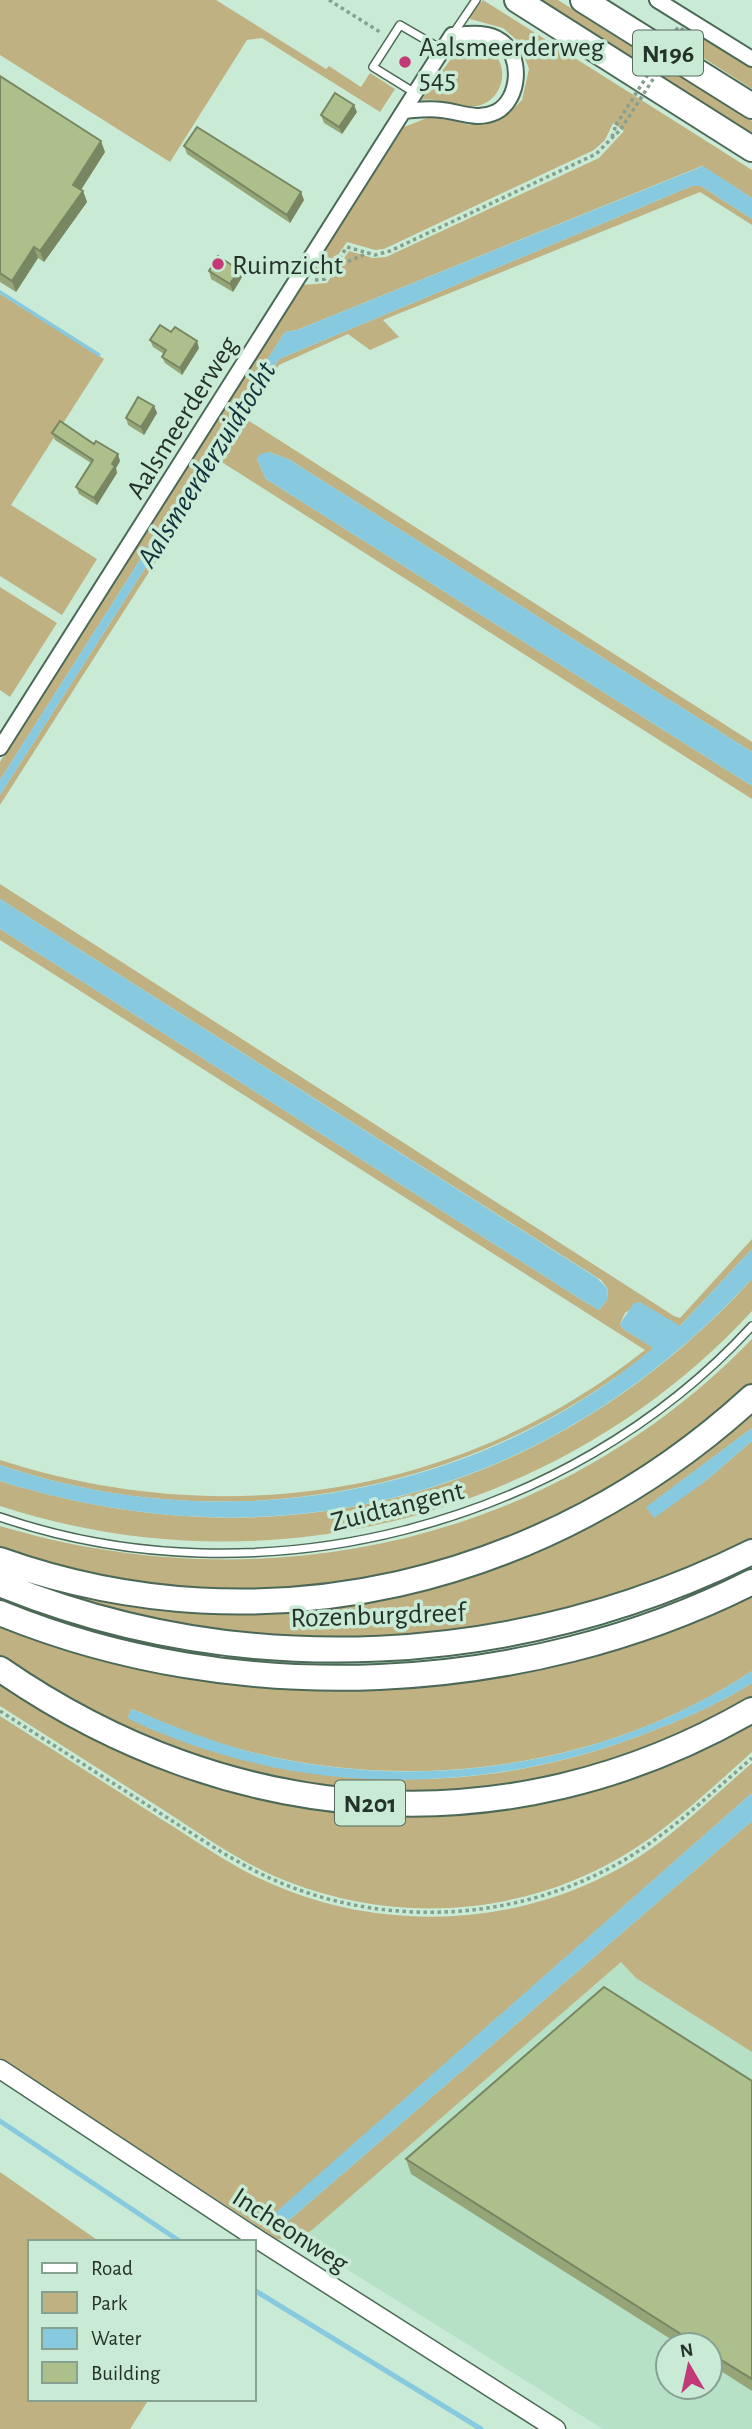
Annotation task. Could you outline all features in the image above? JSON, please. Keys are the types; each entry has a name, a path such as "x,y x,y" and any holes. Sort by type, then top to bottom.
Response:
{"highway":[{"name":"N196","path":"517,0 752,149"},
{"name":"N196","path":"583,0 752,106"},
{"path":"0,1560 108,1589 199,1600 285,1601 395,1586 492,1558 585,1517 683,1456 752,1397"},
{"name":"Rozenburgdreef","path":"0,1584 82,1613 183,1637 276,1648 382,1650 482,1639 594,1615 676,1586 752,1552"},
{"name":"Rozenburgdreef","path":"0,1614 85,1642 184,1664 290,1676 380,1676 472,1668 569,1649 659,1621 752,1581"},
{"name":"N201","path":"0,1669 76,1717 119,1740 176,1763 287,1793 361,1802 472,1801 556,1788 644,1762 685,1745 752,1710"}],"street":[{"path":"657,0 752,59"},
{"name":"Aalsmeerderweg","path":"0,748 452,35"},
{"path":"404,111 440,109 482,116 496,112 510,99 515,74 505,44 487,35 452,35"},
{"path":"0,717 14,726"},
{"name":"Incheonweg","path":"0,2069 259,2240 555,2429"}],"lane":[{"name":"Aalsmeerderweg","path":"452,35 476,0"},
{"path":"415,93 373,67 400,25 443,50"},
{"name":"Zuidtangent","path":"0,1517 117,1545 204,1552 293,1549 401,1531 516,1492 601,1448 669,1401 752,1326"}],"path":[{"path":"329,0 386,36"},
{"path":"301,273 321,281 348,246 376,255 390,251 596,154 611,139 621,129 686,32 678,27 616,125 611,139"},
{"path":"332,268 368,253"},
{"path":"0,1711 250,1869 322,1898 400,1912 439,1913 488,1908 543,1896 587,1879 646,1846 752,1758"}],"shaded area":[{"path":"752,1821 752,2429 603,2429 287,2232 291,2219"}],"green space":[{"path":"0,0 216,0 326,69 329,66 361,87 370,73 395,89 380,112 262,38 247,40 170,162 0,55"},
{"path":"483,0 752,170 752,198 702,166 297,330 285,332 0,780 0,762 302,285 327,283 349,251 373,258 386,257 599,158 624,131 613,123 605,140 594,150 384,249 375,250 347,242 323,276 314,275 314,266 404,127 432,116 470,125 487,124 505,117 522,100 529,69 519,42 503,28 470,19 469,16"},
{"path":"536,0 558,0 752,121 752,137"},
{"path":"700,34 752,68 752,89 680,43 683,39 693,45"},
{"path":"477,47 488,50 496,56 500,64 501,83 491,100 474,106 421,100 451,59"},
{"path":"692,186 701,186 752,219 752,225 700,192 383,320 399,337 370,350 348,334 279,365 246,419 752,742 752,752 290,460 269,452 257,459 266,479 752,786 752,799 220,461 0,805 0,795 279,359"},
{"path":"0,294 104,359 11,505 97,559 62,615 0,576"},
{"path":"0,587 57,623 10,697 0,690"},
{"path":"0,884 674,1316 680,1318 752,1239 752,1249 679,1327 640,1303 625,1313 620,1324 623,1329 654,1348 583,1399 506,1440 426,1471 342,1491 256,1501 170,1500 84,1488 0,1465 0,1460 84,1482 169,1494 253,1496 337,1487 418,1468 498,1439 573,1400 645,1350 0,940 0,929 585,1302 599,1310 607,1300 608,1289 601,1280 0,899"},
{"path":"752,1279 752,1311 676,1382 592,1441 501,1486 405,1518 305,1537 203,1541 101,1531 0,1506 0,1481 105,1507 208,1517 309,1513 407,1495 501,1462 590,1415 674,1354"},
{"path":"752,1339 752,1389 738,1403 561,1524 366,1586 162,1592 0,1555 0,1526 101,1549 203,1559 304,1556 403,1539 498,1508 589,1465 674,1409"},
{"path":"752,1405 752,1428 647,1507 703,1483 752,1441 752,1541 623,1595 474,1631 319,1641 155,1622 27,1585 16,1571 138,1599 459,1575"},
{"path":"752,1591 752,1671 695,1704 635,1730 572,1750 508,1764 442,1770 376,1770 311,1764 232,1747 132,1709 128,1717 171,1736 271,1764 325,1774 434,1779 541,1765 594,1751 687,1717 752,1683 752,1704 713,1726 545,1784 365,1797 173,1756 0,1661 0,1623 49,1640 397,1685"},
{"path":"0,1675 161,1762 479,1806 752,1717 752,1752 665,1827 634,1849 594,1871 553,1888 510,1900 465,1907 376,1905 332,1896 289,1882 225,1850 0,1706"},
{"path":"0,1716 248,1873 308,1898 357,1910 407,1916 457,1916 507,1909 556,1896 602,1877 660,1842 752,1763 752,1793 277,2212 280,2219 277,2225 281,2227 752,1821 752,2052 636,1978 621,1962 312,2230 295,2241 277,2239 0,2058"},
{"path":"0,2172 97,2240 28,2240 28,2401 148,2401 130,2429 0,2429"}],"water":[{"name":"Aalsmeerderzuidtocht","path":"703,166 752,198 752,219 701,186 692,186 279,359 0,795 0,780 285,332 297,330"},
{"path":"0,290 101,354 99,357 0,294"},
{"path":"269,452 290,460 752,752 752,786 266,479 257,459 260,454"},
{"path":"0,899 597,1278 608,1289 607,1300 599,1310 585,1302 0,929"},
{"path":"752,1249 752,1279 669,1357 585,1417 496,1463 403,1495 306,1513 206,1517 104,1506 0,1481 0,1465 84,1488 169,1500 256,1501 342,1491 426,1471 507,1441 583,1399 653,1348 623,1329 620,1324 634,1303 640,1302 680,1326"},
{"path":"752,1428 752,1441 703,1483 654,1518 646,1507"},
{"path":"752,1671 752,1683 703,1710 652,1731 588,1753 522,1768 455,1777 388,1780 322,1775 255,1763 190,1744 127,1718 132,1709 232,1747 311,1764 376,1771 442,1771 508,1764 572,1751 635,1731 695,1704"},
{"path":"752,1793 752,1821 281,2227 277,2225 280,2219 276,2212"}],"building":[{"path":"0,76 101,141 73,185 83,191 40,251 34,247 12,281 0,273"},
{"path":"335,93 354,105 339,127 321,115"},
{"path":"197,127 301,192 287,215 184,146"},
{"path":"218,256 239,270 230,284 209,271"},
{"path":"160,325 171,332 175,327 197,341 180,368 162,357 166,350 150,340"},
{"path":"138,397 154,406 141,427 126,418"},
{"path":"60,421 94,444 96,441 118,454 112,464 115,466 94,498 76,487 93,460 52,433"},
{"path":"604,1987 752,2081 752,2379 724,2362 724,2331 676,2331 406,2159"}],"waterway":[{"path":"0,2121 178,2240"},
{"path":"256,2291 481,2429"}],"place":[{"name":"Aalsmeerderweg 545","path":"405,62"},
{"name":"Ruimzicht","path":"218,264"}]}
